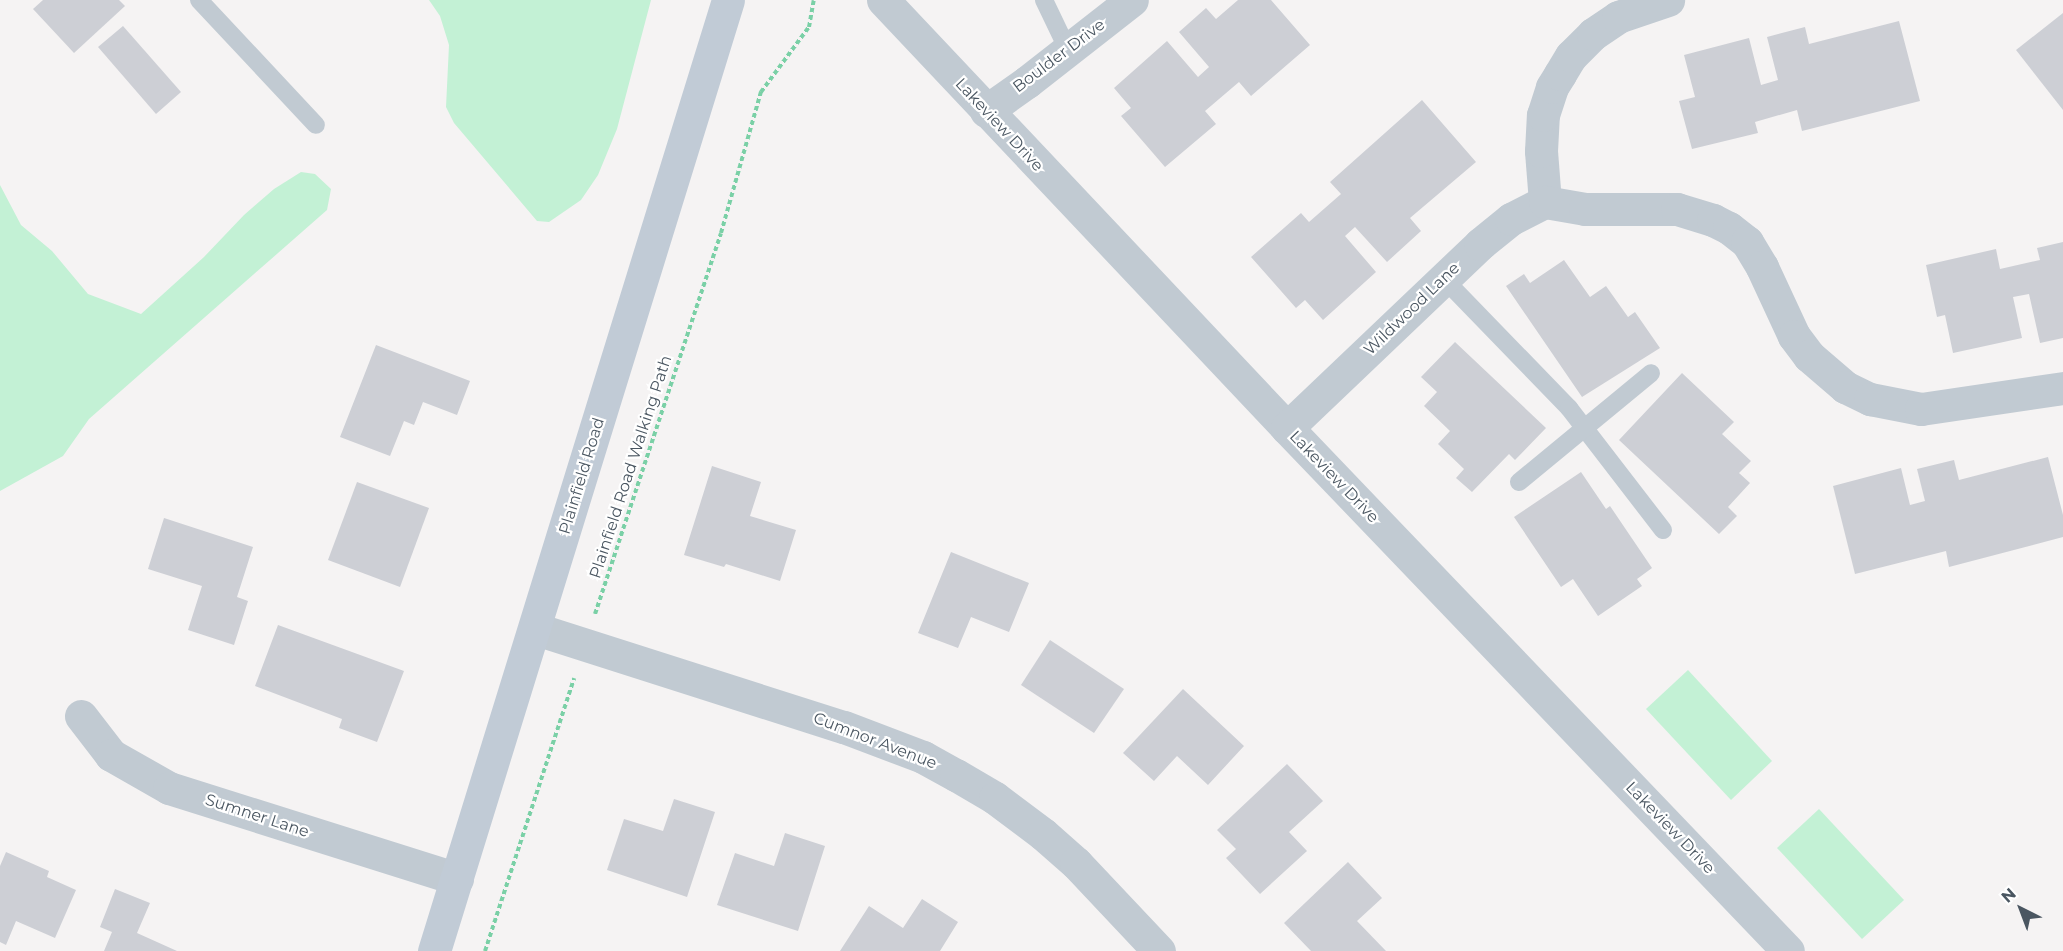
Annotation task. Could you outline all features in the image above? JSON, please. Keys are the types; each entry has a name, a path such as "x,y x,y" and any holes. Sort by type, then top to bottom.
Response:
{"main road":[{"name":"Plainfield Road","path":"434,951 536,629 728,0"}],"street":[{"name":"Lakeview Drive","path":"883,0 1287,428 1788,951"},
{"name":"Boulder Drive","path":"986,111 1132,0"},
{"path":"1668,0 1618,17 1593,34 1571,56 1552,87 1543,115 1541,151 1545,202 1585,209 1677,209 1730,228 1752,250 1794,336 1809,356 1845,387 1870,399 1921,409 2063,388"},
{"name":"Wildwood Lane","path":"1287,428 1480,244 1511,219 1545,202"},
{"name":"Cumnor Avenue","path":"536,629 844,727 923,757 995,798 1043,834 1076,863 1159,951"},
{"name":"Sumner Lane","path":"81,716 111,755 169,788 457,879"}],"lane":[{"path":"200,0 316,125"},
{"path":"1044,0 1068,50"},
{"path":"1444,279 1585,427 1663,530"},
{"path":"1519,482 1651,373"}],"path":[{"name":"Plainfield Road Walking Path","path":"485,951 721,232 761,92 809,27 814,0"}],"green space":[{"path":"429,0 651,0 617,129 598,175 581,200 549,222 537,221 454,123 446,107 449,45 440,16"},
{"path":"301,172 315,174 331,189 327,210 89,419 63,456 0,491 0,185 21,225 52,251 88,294 141,314 204,257 244,215 274,189"},
{"path":"1688,670 1772,761 1731,800 1646,709"},
{"path":"1819,809 1904,900 1862,939 1777,848"}],"building":[{"path":"43,0 119,0 125,6 74,53 33,9"},
{"path":"1238,0 1271,0 1310,45 1251,96 1239,82 1205,111 1216,124 1165,167 1121,116 1131,108 1114,88 1167,41 1198,77 1209,67 1179,32 1206,8 1216,19"},
{"path":"2063,13 2063,110 2016,50"},
{"path":"1899,21 1920,101 1802,131 1797,110 1755,122 1758,133 1692,149 1679,101 1695,97 1684,55 1749,38 1761,85 1778,80 1767,37 1805,27 1809,44"},
{"path":"123,26 181,92 156,114 98,47"},
{"path":"1422,100 1476,162 1410,218 1421,231 1387,262 1355,227 1345,236 1376,272 1323,320 1305,300 1296,308 1251,257 1301,213 1309,222 1341,194 1330,182"},
{"path":"2063,242 2063,338 2040,343 2029,294 2013,297 2022,338 1953,353 1945,315 1937,317 1926,265 1996,249 2000,269 2040,260 2037,248"},
{"path":"1564,260 1590,297 1606,286 1628,317 1635,312 1660,348 1582,397 1506,286 1524,274 1530,283"},
{"path":"1455,342 1546,428 1515,460 1509,454 1472,492 1456,478 1464,469 1438,444 1450,431 1424,406 1437,392 1421,377"},
{"path":"376,345 470,381 457,415 423,402 414,425 404,421 390,456 340,437"},
{"path":"1682,373 1734,422 1722,434 1751,461 1739,473 1750,483 1728,507 1737,516 1719,534 1619,440"},
{"path":"2048,457 2063,515 2063,537 1949,567 1946,551 1855,574 1833,486 1901,468 1910,505 1925,501 1917,469 1954,460 1959,480"},
{"path":"712,466 761,482 750,516 796,530 780,581 726,564 724,567 684,555"},
{"path":"1581,472 1606,509 1610,506 1652,568 1637,579 1642,586 1598,616 1573,579 1561,587 1514,517"},
{"path":"357,482 429,508 400,587 328,560"},
{"path":"164,518 253,547 237,597 248,601 234,645 188,630 202,586 148,569"},
{"path":"951,552 1029,583 1009,632 971,617 958,648 918,633"},
{"path":"278,625 404,671 377,742 339,728 342,719 255,686"},
{"path":"1050,640 1124,689 1094,733 1021,685"},
{"path":"1183,689 1244,746 1208,785 1177,756 1154,781 1123,753"},
{"path":"1287,764 1323,801 1289,832 1307,851 1260,894 1226,858 1236,849 1217,830"},
{"path":"674,799 715,812 687,897 607,870 624,819 663,831"},
{"path":"785,833 825,846 798,931 717,905 735,853 774,866"},
{"path":"6,852 49,871 47,877 76,890 55,938 16,921 6,945 0,942 0,866"},
{"path":"1348,862 1382,898 1357,921 1386,951 1311,951 1284,923"},
{"path":"115,889 150,903 137,933 177,951 104,951 112,932 100,927"},
{"path":"922,899 958,922 940,951 840,951 869,906 903,928"}]}
